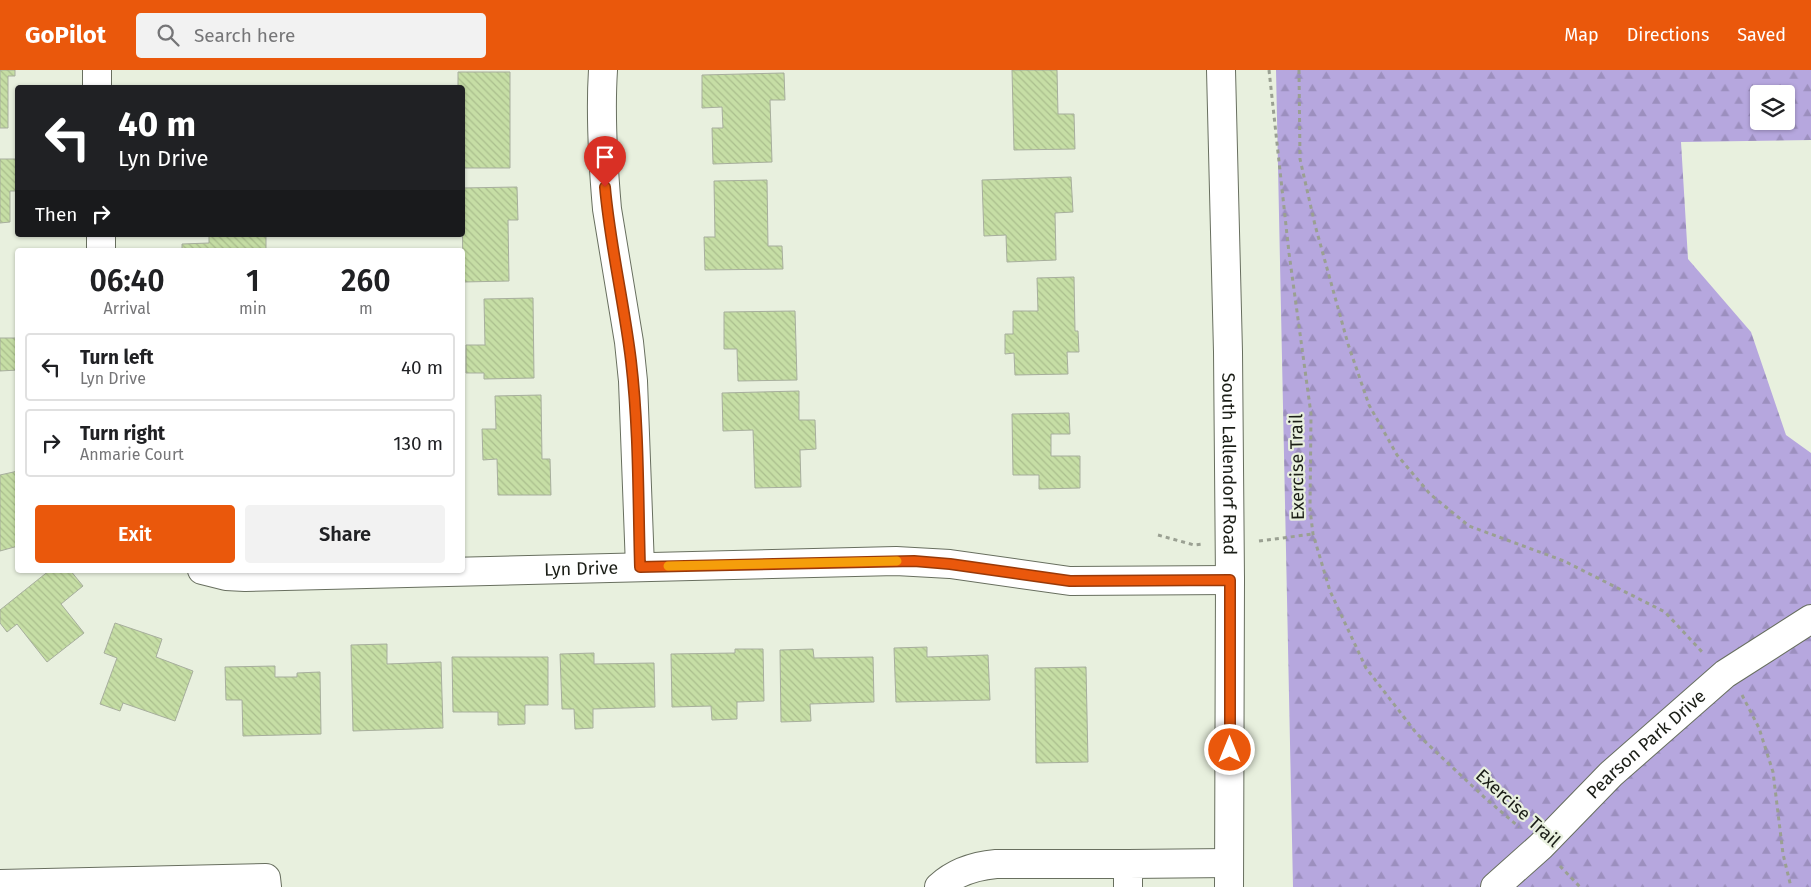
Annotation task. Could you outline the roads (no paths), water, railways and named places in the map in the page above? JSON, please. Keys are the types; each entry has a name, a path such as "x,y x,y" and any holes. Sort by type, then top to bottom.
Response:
{"street":[{"path":"96,70 97,85"},
{"path":"603,70 602,110 605,187 629,342 633,381 640,567"},
{"name":"South Lallendorf Road","path":"1221,70 1228,352 1230,580 1229,875"},
{"name":"Lyn Drive","path":"465,571 914,561 950,564 1070,581 1230,580"},
{"name":"Lyn Drive","path":"214,573 244,577 402,573"},
{"name":"Pearson Park Drive","path":"1495,887 1541,846 1611,774 1725,674 1811,619"},
{"path":"939,887 950,877 982,865 996,864 1128,875 1229,875"},
{"path":"0,884 266,878 266,887"}]}
